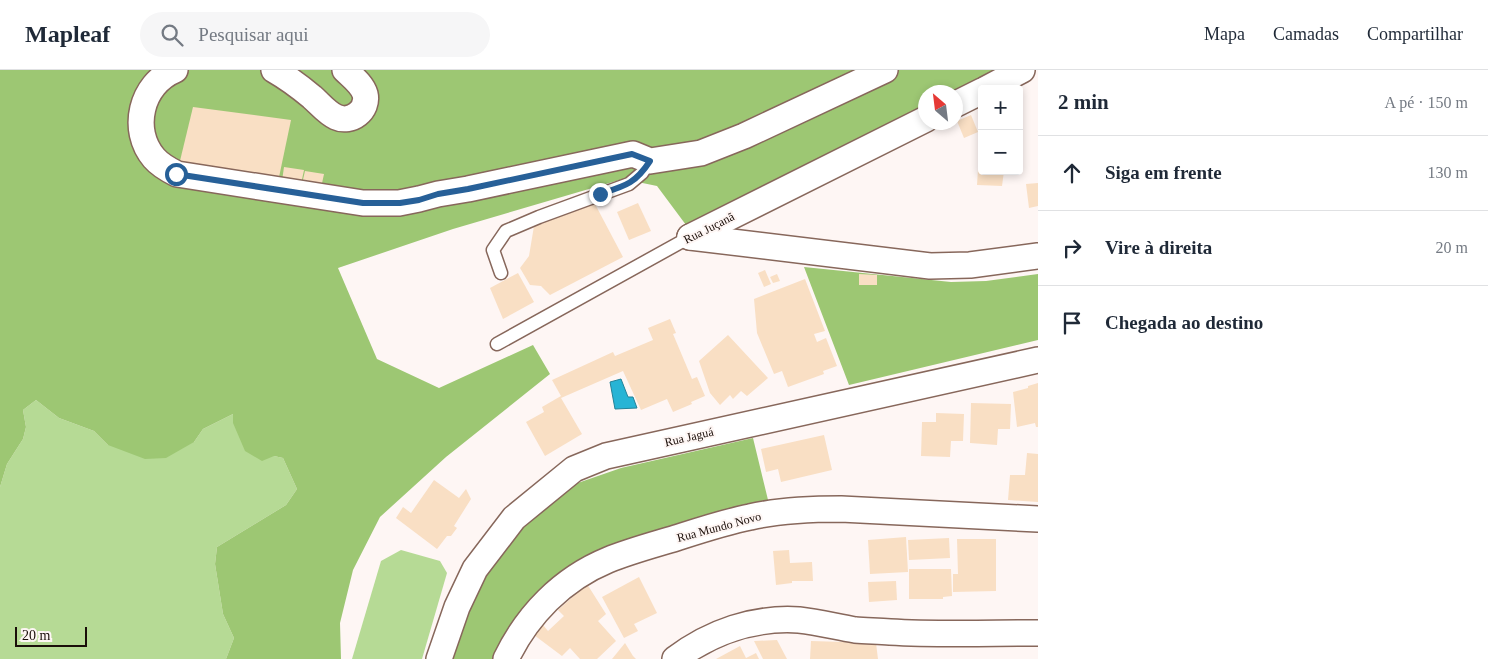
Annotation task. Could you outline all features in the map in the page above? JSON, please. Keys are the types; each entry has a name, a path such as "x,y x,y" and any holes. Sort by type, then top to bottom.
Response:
{"street":[{"path":"175,70 162,78 153,87 146,97 142,109 142,136 147,148 165,168 176,174 363,203 381,204 419,200 438,194 632,154 650,161 700,154 744,136 885,70"},
{"path":"274,70 300,87 333,115 347,120 360,113 366,100 362,87 345,70"},
{"path":"994,85 1022,70"},
{"path":"963,100 978,93"},
{"name":"Rua Juçanã","path":"690,237 918,123"},
{"path":"690,237 930,266 970,265 1038,256"},
{"name":"Rua Jaguá","path":"439,659 457,607 475,568 514,518 574,470 606,456 1038,360"},
{"name":"Rua Mundo Novo","path":"506,659 536,611 569,582 588,570 618,556 721,524 779,512 809,509 1038,519"},
{"path":"675,659 711,636 732,628 756,622 780,620 801,620 856,630 1038,633"}],"lane":[{"path":"501,273 493,250 506,231 629,184 642,173 650,161"},
{"name":"Rua Juçanã","path":"497,344 690,237"}],"green space":[{"path":"0,70 1009,70 963,89 963,85 918,85 918,115 689,229 657,186 623,179 453,229 338,268 377,359 439,388 533,345 550,374 446,457 380,517 353,570 340,623 341,659 226,659 234,638 223,614 215,564 217,547 286,505 297,489 283,458 274,456 262,461 245,451 233,423 233,414 203,429 194,442 166,458 145,459 108,445 94,431 59,418 36,400 23,410 26,427 23,439 7,464 0,487"},
{"path":"804,267 951,282 986,281 1038,274 1038,340 849,385"},
{"path":"36,400 59,418 94,431 108,445 194,442 203,429 233,414 274,456 283,458 297,489 286,505 217,547 215,564 223,614 234,638 226,659 0,659 0,487 7,464 23,439 26,427 23,410"},
{"path":"753,438 769,504 636,541 496,653 493,659 452,659 465,613 508,535 572,485 621,468"},
{"path":"401,550 440,561 447,573 422,659 352,659 381,561"}],"water":[{"path":"621,379 628,397 633,397 637,408 615,409 610,382"}],"building":[{"path":"193,107 291,120 278,182 179,165"},
{"path":"971,115 978,132 964,138 961,130 963,130 963,118"},
{"path":"284,167 304,170 301,184 282,181"},
{"path":"978,169 978,175 1003,175 1002,186 977,185"},
{"path":"305,171 324,174 321,188 302,184"},
{"path":"1038,183 1038,206 1029,208 1026,184"},
{"path":"638,203 651,231 629,240 617,212"},
{"path":"595,204 623,257 550,295 541,286 530,285 520,268 529,256 534,226"},
{"path":"765,270 771,284 764,287 758,273"},
{"path":"518,273 534,302 503,319 490,288"},
{"path":"777,274 780,281 773,283 770,277"},
{"path":"859,274 877,275 877,285 859,285"},
{"path":"805,279 825,331 814,334 817,342 826,338 837,366 823,371 824,374 788,387 782,371 774,374 757,333 754,299"},
{"path":"670,319 676,333 673,334 692,379 697,377 705,396 673,412 667,399 641,410 623,371 561,398 582,434 545,456 526,422 544,412 542,407 561,396 552,380 613,352 615,356 653,340 648,328"},
{"path":"728,335 768,378 747,396 741,391 733,399 730,395 720,405 710,393 699,361"},
{"path":"1038,383 1038,427 1036,427 1035,423 1017,427 1013,392"},
{"path":"971,403 1011,404 1010,429 998,429 997,445 970,443"},
{"path":"936,413 964,414 963,441 951,441 950,457 921,456 922,422 936,422"},
{"path":"824,435 832,470 781,482 778,469 766,472 761,449"},
{"path":"1027,453 1038,454 1038,502 1008,500 1010,475 1025,475"},
{"path":"434,480 459,498 466,489 471,499 454,526 457,528 451,536 447,536 437,549 396,518 403,507 411,513"},
{"path":"906,537 908,572 870,574 868,540"},
{"path":"949,538 950,558 909,560 908,540"},
{"path":"957,539 996,539 996,591 953,592 953,574 958,574"},
{"path":"789,550 790,563 812,562 813,581 792,581 792,583 776,585 773,551"},
{"path":"909,569 951,569 952,596 943,597 943,599 909,599"},
{"path":"639,577 657,613 634,624 638,631 624,638 602,597"},
{"path":"896,581 897,600 869,602 868,582"},
{"path":"587,584 606,614 598,621 616,641 597,659 580,659 570,648 562,656 534,635 543,625 548,631 564,616 558,610"},
{"path":"777,640 787,659 763,659 754,641"},
{"path":"811,641 876,643 878,659 810,659"},
{"path":"625,643 636,659 612,659"},
{"path":"740,646 746,658 756,653 759,659 716,659"}],"route":[{"path":"176,174 363,203 381,204 419,200 438,194 632,154 650,161 642,173 629,184 600,194"}]}
